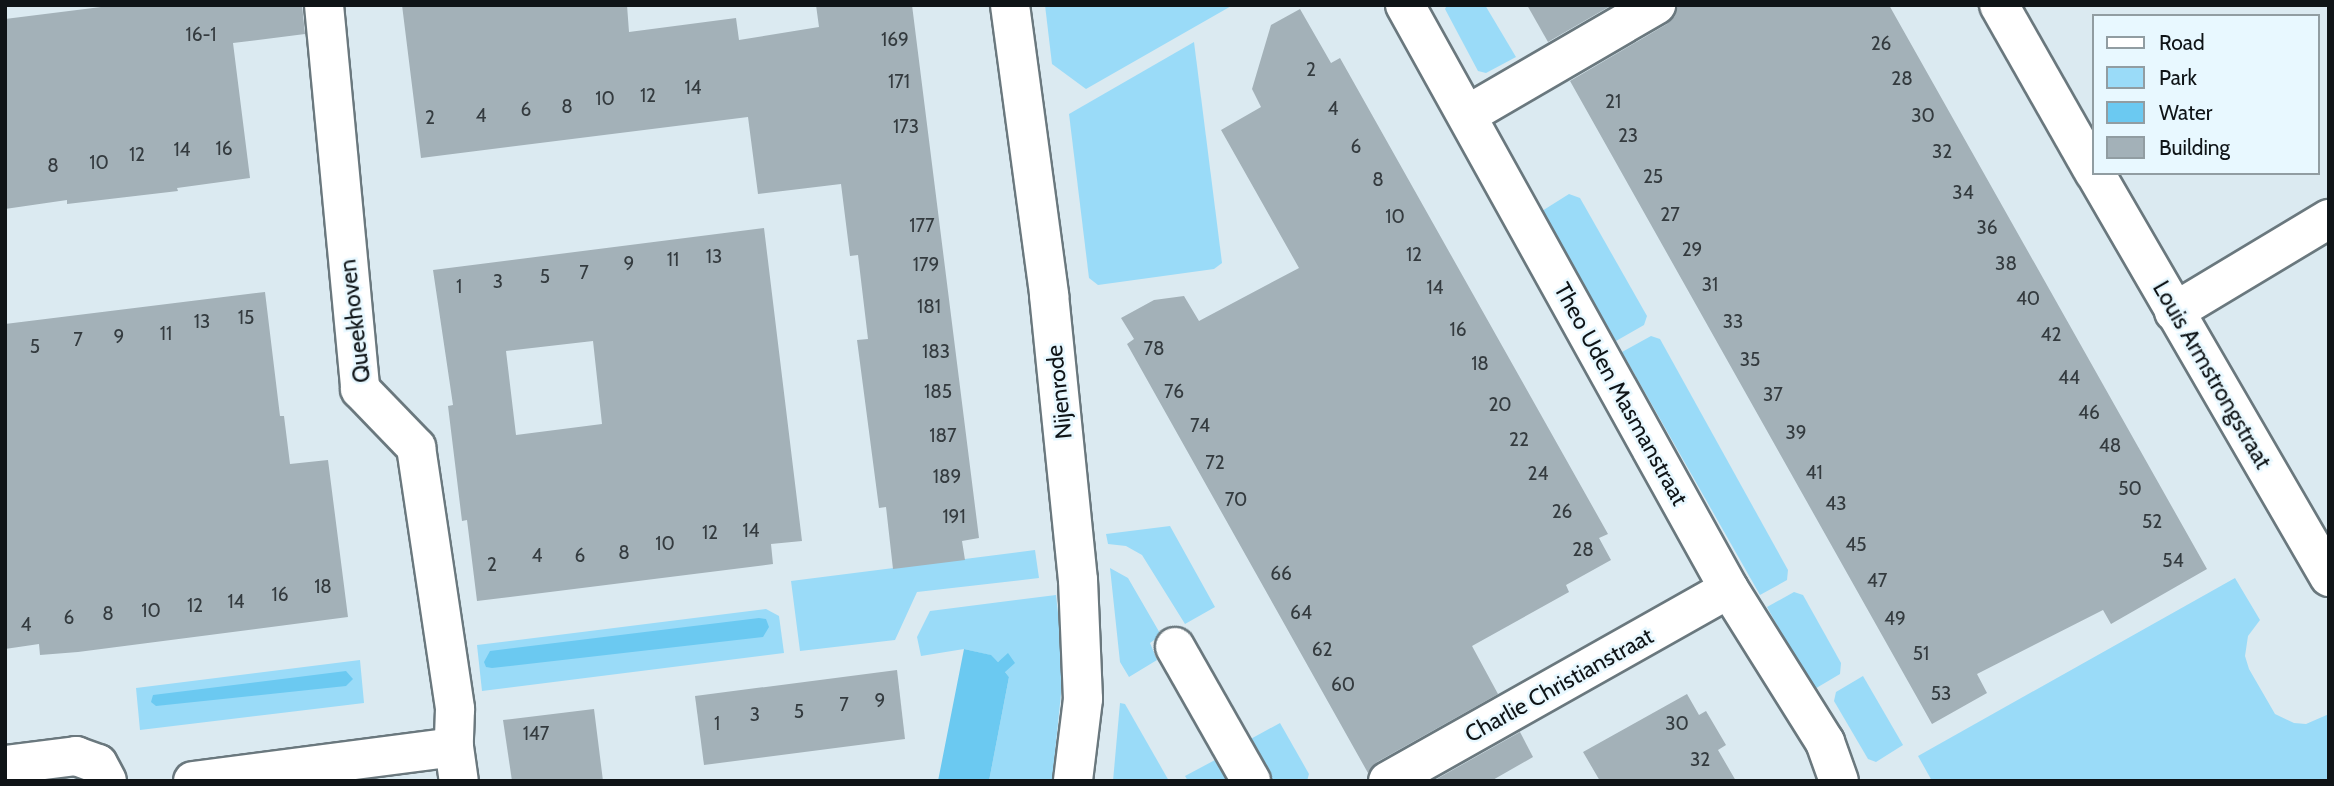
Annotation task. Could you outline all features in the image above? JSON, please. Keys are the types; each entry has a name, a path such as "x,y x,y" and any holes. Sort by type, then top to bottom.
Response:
{"street":[{"name":"Queekhoven","path":"324,5 360,389 416,447 455,709 457,764"},
{"name":"Nijenrode","path":"1010,5 1049,295 1077,580 1083,699 1073,781"},
{"name":"Theo Uden Masmanstraat","path":"1405,5 1729,589 1825,742 1839,781"},
{"path":"1467,115 1656,5"},
{"name":"Louis Armstrongstraat","path":"1999,5 2092,169"},
{"name":"Louis Armstrongstraat","path":"2095,175 2329,578"},
{"path":"2174,312 2329,219"},
{"name":"Charlie Christianstraat","path":"1388,781 1729,589"},
{"path":"1175,647 1251,781"},
{"path":"5,765 76,756 99,764 107,781"},
{"path":"193,781 457,764"}],"green space":[{"path":"1045,5 1233,5 1086,89 1052,64"},
{"path":"1447,5 1485,5 1516,57 1486,73 1478,71 1445,9"},
{"path":"1194,42 1222,263 1214,269 1098,285 1089,278 1069,114"},
{"path":"1569,194 1580,198 1647,316 1644,325 1616,341 1542,211"},
{"path":"1651,336 1660,339 1788,570 1787,580 1760,595 1622,352"},
{"path":"1170,526 1215,607 1185,624 1142,555 1126,546 1108,544 1106,534"},
{"path":"1035,550 1039,578 917,592 895,640 800,651 791,581"},
{"path":"1110,568 1128,578 1161,635 1150,643 1157,660 1129,677 1120,662"},
{"path":"2235,578 2260,620 2248,636 2245,656 2249,669 2275,714 2294,723 2306,724 2329,714 2329,779 1932,781 1918,756"},
{"path":"1794,592 1803,595 1841,663 1840,674 1813,690 1767,607"},
{"path":"1056,595 1062,649 1061,694 1052,781 989,781 1009,677 1005,672 1008,654 998,662 990,655 964,649 921,656 917,637 930,611"},
{"path":"766,609 779,616 784,653 482,691 477,645"},
{"path":"360,660 364,703 140,730 136,688"},
{"path":"1863,676 1903,745 1876,762 1868,759 1834,701 1836,692"},
{"path":"1120,703 1125,704 1169,781 1113,781"},
{"path":"1280,723 1309,774 1307,781 1269,781 1247,741"},
{"path":"1215,760 1228,781 1188,781 1185,776"}],"water":[{"path":"766,619 769,627 763,637 492,668 486,667 484,662 490,651"},
{"path":"964,649 991,655 998,662 1008,653 1015,663 1005,672 1009,677 989,781 938,781"},
{"path":"346,671 353,679 346,686 156,706 151,702 153,695"}],"building":[{"path":"117,5 302,5 305,34 233,43 250,178 177,188 178,191 67,204 67,200 5,209 5,19"},
{"path":"402,5 627,5 629,32 736,18 739,40 819,27 816,5 912,5 979,538 962,541 965,560 893,569 886,507 879,508 857,340 868,339 858,255 850,256 841,184 758,194 748,117 421,158"},
{"path":"1527,5 1612,5 1548,42"},
{"path":"1678,5 1889,5 2207,569 2111,624 2103,610 1977,674 1987,693 1932,724 1570,81 1667,24 1675,16"},
{"path":"1300,9 1331,63 1340,58 1608,534 1599,538 1611,560 1566,585 1569,592 1472,646 1498,694 1377,762 1368,773 1127,344 1134,339 1121,318 1154,300 1184,296 1199,321 1299,268 1221,130 1261,107 1252,89 1271,25"},
{"path":"764,228 802,541 771,544 773,564 477,601 467,520 462,521 448,406 453,405 433,270","holes":["593,341 602,424 516,435 506,351"]},
{"path":"265,292 280,416 284,416 290,464 328,460 348,617 78,652 40,655 39,644 5,649 5,324"},
{"path":"897,670 905,739 704,765 695,696"},
{"path":"1687,694 1699,715 1706,711 1726,745 1718,750 1736,781 1600,781 1583,752"},
{"path":"594,709 603,781 512,781 503,720"},
{"path":"1520,732 1533,757 1491,781 1433,781"}]}
